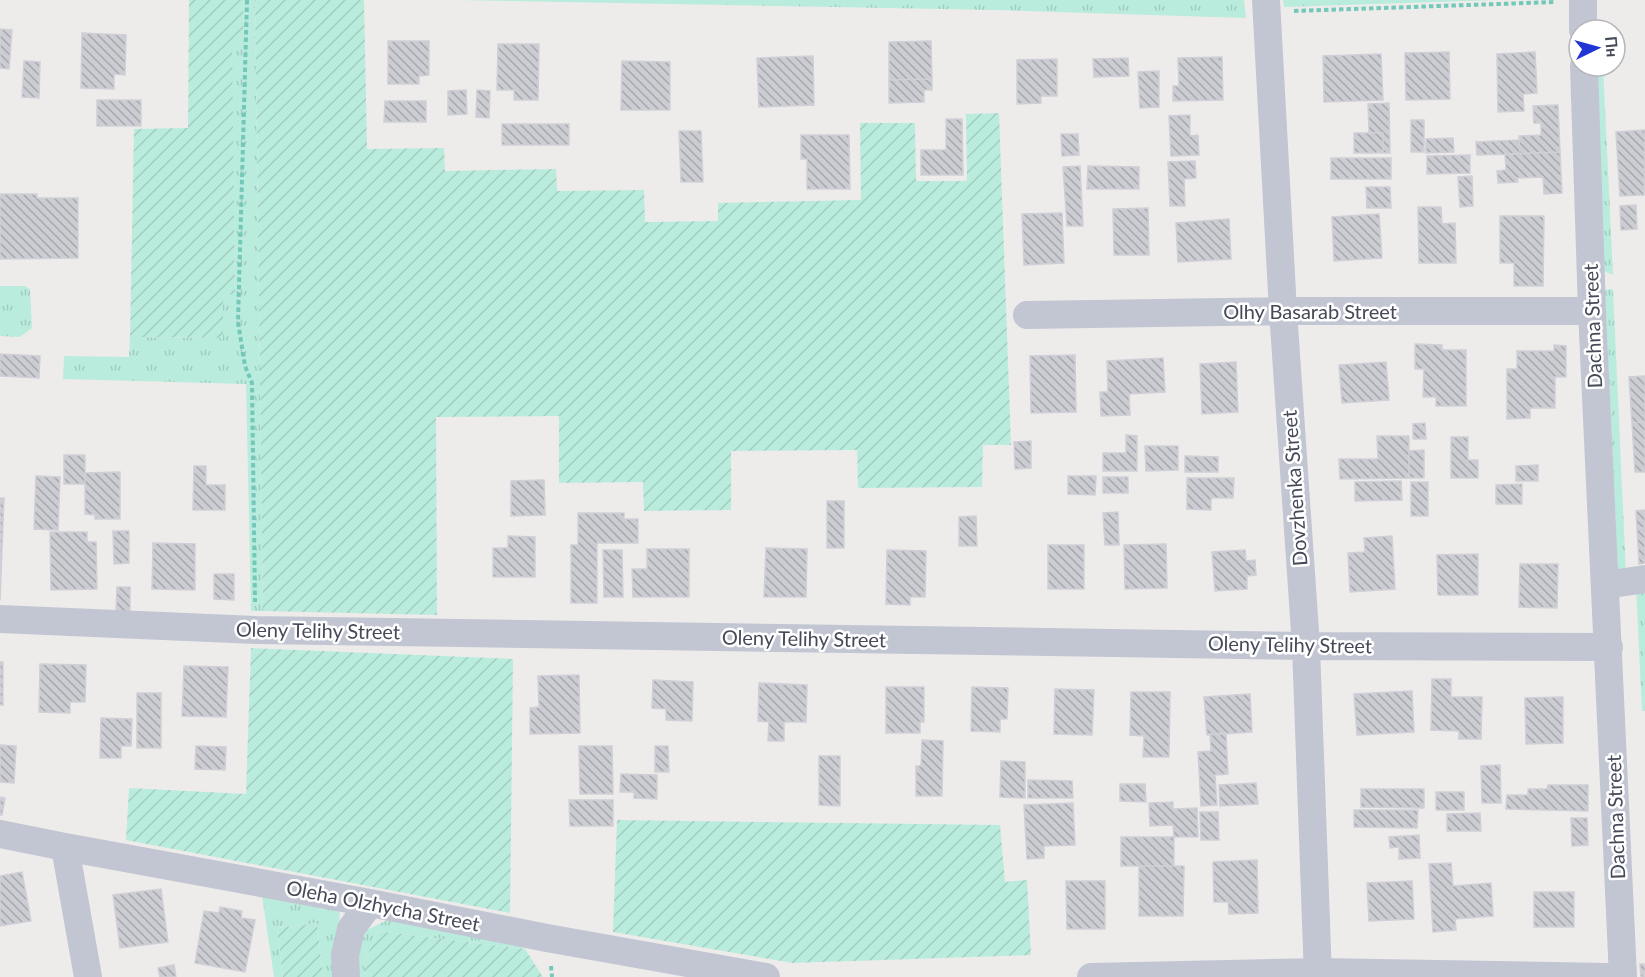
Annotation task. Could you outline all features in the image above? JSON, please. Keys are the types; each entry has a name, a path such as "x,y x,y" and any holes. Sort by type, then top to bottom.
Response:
{"street":[{"path":"1583,1 1583,18"},
{"name":"Dovzhenka Street","path":"1266,6 1283,311 1306,646 1318,975"},
{"name":"Dachna Street","path":"1584,78 1592,311 1623,977"},
{"name":"Olhy Basarab Street","path":"1028,315 1283,311 1592,311"},
{"path":"1605,585 1645,579"},
{"name":"Oleny Telihy Street","path":"0,619 256,630 1306,646 1609,647"},
{"name":"Oleha Olzhycha Street","path":"0,834 547,938 766,977"},
{"path":"65,847 88,977"},
{"path":"346,977 345,955 351,929 370,903"},
{"path":"1091,977 1318,975 1608,977"}],"path":[{"path":"247,0 238,322 245,366 252,383 256,630"},
{"path":"1266,6 1583,1"}],"green space":[{"path":"189,0 243,0 244,41 232,41 235,294 223,295 223,338 130,337 134,129 188,128"},
{"path":"243,0 255,0 263,611 251,611 246,384 63,379 64,356 129,357 130,337 223,338 223,295 235,293 231,41 244,40"},
{"path":"255,0 364,0 367,149 444,148 445,171 556,169 557,191 644,190 645,222 718,221 718,203 861,200 860,123 915,123 916,181 967,181 966,114 999,113 1011,445 983,445 982,487 858,488 857,450 731,451 731,510 644,511 643,482 559,483 559,416 436,417 437,615 263,611"},
{"path":"459,0 1244,0 1246,18 995,10"},
{"path":"1283,0 1495,0 1284,7"},
{"path":"1595,78 1604,78 1613,275 1604,271"},
{"path":"0,286 25,286 30,289 32,328 20,337 0,336"},
{"path":"1613,289 1626,574 1618,574 1605,290"},
{"path":"1645,587 1645,711 1642,711 1636,588"},
{"path":"251,648 513,659 510,913 126,840 129,788 246,794"},
{"path":"617,820 1000,825 1005,882 1027,880 1031,955 793,963 613,932"},
{"path":"262,896 340,907 339,977 323,977 317,923 277,928 283,977 274,977"},
{"path":"391,918 510,941 525,949 377,931 364,964 366,977 354,977 354,956 367,930"},
{"path":"317,923 323,977 283,977 277,928"},
{"path":"377,931 525,949 543,977 366,977 364,964"}],"building":[{"path":"0,29 12,30 9,69 0,68"},
{"path":"82,33 126,35 125,75 114,74 114,89 81,88"},
{"path":"388,41 429,41 429,75 419,76 419,84 388,84"},
{"path":"931,41 932,79 889,80 889,42"},
{"path":"498,44 539,44 538,100 514,100 514,90 497,90"},
{"path":"1449,52 1450,99 1406,100 1405,53"},
{"path":"1535,52 1537,93 1523,94 1524,111 1498,112 1497,54"},
{"path":"1381,54 1383,100 1324,102 1323,56"},
{"path":"813,56 814,105 759,107 757,58"},
{"path":"1222,57 1223,100 1173,101 1173,86 1179,86 1178,58"},
{"path":"1128,58 1129,76 1094,77 1093,59"},
{"path":"1057,59 1057,96 1041,96 1041,103 1017,104 1017,60"},
{"path":"24,61 40,62 39,98 22,97"},
{"path":"622,61 670,62 670,110 621,110"},
{"path":"1159,71 1159,107 1140,108 1138,72"},
{"path":"932,79 932,90 924,90 924,102 889,103 889,80"},
{"path":"466,90 467,114 448,115 448,91"},
{"path":"477,90 490,91 489,118 476,117"},
{"path":"97,100 141,100 141,126 97,126"},
{"path":"385,101 426,101 426,122 384,122"},
{"path":"1389,103 1390,153 1383,153 1383,133 1369,133 1368,104"},
{"path":"1558,105 1560,152 1520,154 1519,136 1541,135 1541,123 1534,123 1533,106"},
{"path":"1190,115 1190,136 1198,135 1199,155 1171,156 1169,116"},
{"path":"946,119 962,119 963,175 921,175 921,150 946,150"},
{"path":"1411,120 1424,120 1424,152 1411,152"},
{"path":"502,124 569,124 569,145 502,145"},
{"path":"1645,130 1644,195 1620,196 1616,132"},
{"path":"679,131 701,131 703,182 681,182"},
{"path":"1354,133 1383,133 1383,153 1354,153"},
{"path":"1061,134 1078,134 1079,155 1062,156"},
{"path":"801,135 849,135 850,189 807,189 807,159 801,159"},
{"path":"1453,138 1454,152 1426,153 1426,139"},
{"path":"1519,140 1520,154 1477,155 1476,142"},
{"path":"1560,152 1562,193 1544,194 1543,177 1517,178 1518,182 1498,183 1497,171 1506,170 1505,154"},
{"path":"1470,155 1470,173 1427,174 1427,156"},
{"path":"1331,158 1391,158 1391,179 1331,179"},
{"path":"1195,161 1196,178 1184,179 1185,206 1170,206 1168,162"},
{"path":"1080,166 1083,226 1067,226 1063,167"},
{"path":"1088,166 1139,167 1139,189 1087,189"},
{"path":"1472,176 1473,206 1460,207 1458,177"},
{"path":"1366,187 1390,187 1391,208 1367,208"},
{"path":"0,194 37,194 37,198 78,198 78,258 0,259"},
{"path":"1636,205 1637,229 1621,230 1620,206"},
{"path":"1418,207 1441,207 1442,224 1455,223 1456,263 1419,263"},
{"path":"1148,208 1149,255 1114,255 1113,209"},
{"path":"1062,213 1064,263 1024,265 1022,214"},
{"path":"1379,214 1382,258 1334,261 1332,217"},
{"path":"1500,216 1544,216 1543,286 1514,286 1514,263 1500,263"},
{"path":"1229,219 1231,259 1178,262 1176,223"},
{"path":"1415,344 1442,345 1442,350 1466,350 1466,406 1436,406 1436,397 1423,397 1424,369 1415,369"},
{"path":"1554,345 1566,346 1566,377 1555,377 1555,408 1530,408 1530,418 1507,419 1507,369 1517,369 1517,351 1554,351"},
{"path":"0,354 40,356 39,378 0,376"},
{"path":"1075,355 1076,412 1031,413 1030,356"},
{"path":"1163,358 1165,392 1129,394 1130,415 1101,416 1100,392 1108,392 1107,361"},
{"path":"1236,362 1238,412 1202,414 1200,364"},
{"path":"1386,362 1389,400 1342,403 1339,365"},
{"path":"1645,376 1645,422 1632,423 1629,377"},
{"path":"1645,422 1645,472 1635,472 1632,423"},
{"path":"1425,423 1426,439 1413,439 1413,424"},
{"path":"1126,435 1137,436 1137,471 1103,471 1103,453 1126,453"},
{"path":"1377,436 1409,436 1409,478 1340,479 1339,459 1378,459"},
{"path":"1451,437 1468,437 1468,460 1478,460 1478,478 1451,478"},
{"path":"1031,441 1031,468 1015,469 1014,442"},
{"path":"1145,446 1178,446 1178,470 1146,471"},
{"path":"1424,450 1424,478 1409,478 1409,451"},
{"path":"64,455 85,455 85,484 64,484"},
{"path":"1185,456 1218,457 1218,472 1185,472"},
{"path":"1538,465 1538,481 1516,481 1516,466"},
{"path":"194,466 206,466 206,485 225,485 225,510 193,510"},
{"path":"120,472 120,519 95,519 95,515 85,514 85,473"},
{"path":"36,476 60,477 58,530 34,529"},
{"path":"1068,476 1096,476 1095,495 1068,494"},
{"path":"1103,477 1128,477 1128,493 1103,493"},
{"path":"1187,478 1234,478 1233,498 1211,498 1211,510 1187,509"},
{"path":"544,480 545,515 511,516 511,481"},
{"path":"1401,481 1402,500 1355,501 1355,482"},
{"path":"1411,482 1428,482 1428,516 1411,516"},
{"path":"1522,484 1522,504 1496,504 1496,485"},
{"path":"0,498 4,498 0,600"},
{"path":"827,501 844,501 844,548 827,548"},
{"path":"1645,510 1645,528 1637,528 1636,511"},
{"path":"1118,512 1119,545 1105,545 1103,513"},
{"path":"578,513 624,513 624,519 638,519 638,543 597,543 597,603 571,603 571,545 578,545"},
{"path":"976,516 977,546 959,546 959,517"},
{"path":"1637,528 1645,528 1645,563 1639,564"},
{"path":"113,531 129,531 129,563 114,564"},
{"path":"50,532 87,532 87,542 96,542 97,589 51,590"},
{"path":"508,536 535,537 535,577 493,577 493,548 508,548"},
{"path":"1392,536 1395,589 1350,592 1348,553 1365,552 1364,538"},
{"path":"153,543 195,544 195,590 152,589"},
{"path":"1166,544 1167,588 1125,589 1124,545"},
{"path":"1048,545 1084,545 1084,589 1048,589"},
{"path":"766,548 807,549 806,597 764,597"},
{"path":"647,549 689,549 689,597 633,597 632,569 647,569"},
{"path":"603,550 622,550 623,597 604,597"},
{"path":"887,550 926,551 925,597 910,597 910,605 886,604"},
{"path":"1245,550 1246,561 1255,560 1256,575 1247,576 1247,589 1215,591 1212,552"},
{"path":"1478,554 1478,595 1438,595 1437,555"},
{"path":"1520,564 1558,564 1557,608 1519,607"},
{"path":"214,574 234,574 234,600 214,599"},
{"path":"117,587 130,587 130,613 116,613"},
{"path":"0,662 3,662 3,705 0,705"},
{"path":"40,664 86,665 85,702 70,702 70,713 39,712"},
{"path":"184,666 228,667 226,717 182,716"},
{"path":"579,675 580,733 530,734 530,708 539,707 538,676"},
{"path":"1432,679 1451,679 1451,697 1482,697 1481,739 1459,739 1459,731 1431,730"},
{"path":"653,680 693,682 692,721 666,720 666,709 652,708"},
{"path":"759,683 807,685 806,722 784,722 784,741 768,741 769,722 758,721"},
{"path":"886,687 924,687 924,722 920,722 920,733 886,733"},
{"path":"972,687 1008,688 1007,719 1000,719 1000,732 971,731"},
{"path":"1055,689 1094,690 1092,735 1054,734"},
{"path":"1412,691 1414,732 1357,735 1354,694"},
{"path":"1131,692 1170,692 1169,757 1143,757 1144,736 1130,735"},
{"path":"137,693 161,693 161,748 137,748"},
{"path":"1250,694 1252,732 1207,735 1204,697"},
{"path":"1563,697 1563,743 1526,744 1525,698"},
{"path":"101,718 132,719 131,746 121,746 121,758 100,758"},
{"path":"1226,733 1228,774 1215,775 1217,805 1201,806 1198,752 1211,751 1210,734"},
{"path":"922,740 943,741 942,796 916,796 916,766 921,766"},
{"path":"0,745 16,746 14,783 0,782"},
{"path":"196,746 226,747 225,770 195,769"},
{"path":"579,746 612,746 613,794 580,794"},
{"path":"655,746 668,746 669,772 655,772"},
{"path":"819,756 840,756 840,806 819,805"},
{"path":"1001,761 1025,762 1025,798 1000,797"},
{"path":"1500,765 1501,803 1482,803 1481,766"},
{"path":"621,774 657,775 657,799 634,798 634,792 620,792"},
{"path":"1028,780 1072,781 1073,798 1028,798"},
{"path":"1256,783 1258,804 1220,806 1219,785"},
{"path":"1120,784 1145,784 1146,802 1120,801"},
{"path":"1548,785 1588,785 1588,811 1506,809 1507,795 1528,795 1528,789 1547,789"},
{"path":"1361,789 1424,789 1424,808 1361,807"},
{"path":"1436,792 1464,792 1464,810 1436,810"},
{"path":"0,797 5,798 2,815 0,815"},
{"path":"569,800 613,800 613,826 570,826"},
{"path":"1173,802 1173,809 1197,808 1198,837 1174,837 1173,825 1150,826 1149,803"},
{"path":"1073,803 1075,845 1044,846 1044,858 1027,859 1024,805"},
{"path":"1354,810 1418,810 1417,828 1354,827"},
{"path":"1200,812 1218,812 1219,840 1201,840"},
{"path":"1480,813 1481,831 1447,831 1447,814"},
{"path":"1571,818 1587,818 1588,845 1572,846"},
{"path":"1419,835 1420,858 1399,859 1399,847 1390,848 1389,837"},
{"path":"1121,837 1174,837 1174,866 1121,866"},
{"path":"1257,860 1258,913 1229,914 1228,902 1214,902 1213,862"},
{"path":"1451,863 1453,886 1491,883 1493,916 1455,919 1456,930 1433,932 1429,864"},
{"path":"1139,866 1184,866 1183,916 1139,916"},
{"path":"22,872 31,921 0,926 0,876"},
{"path":"1066,881 1105,881 1105,929 1067,929"},
{"path":"1412,881 1414,919 1369,921 1367,883"},
{"path":"161,889 168,942 120,948 113,895"},
{"path":"1534,892 1574,892 1574,927 1534,927"},
{"path":"220,907 242,911 241,918 255,920 245,972 195,963 204,911 219,913"},
{"path":"1640,964 1645,964 1645,977 1641,977"},
{"path":"174,965 176,977 160,977 158,968"}]}
